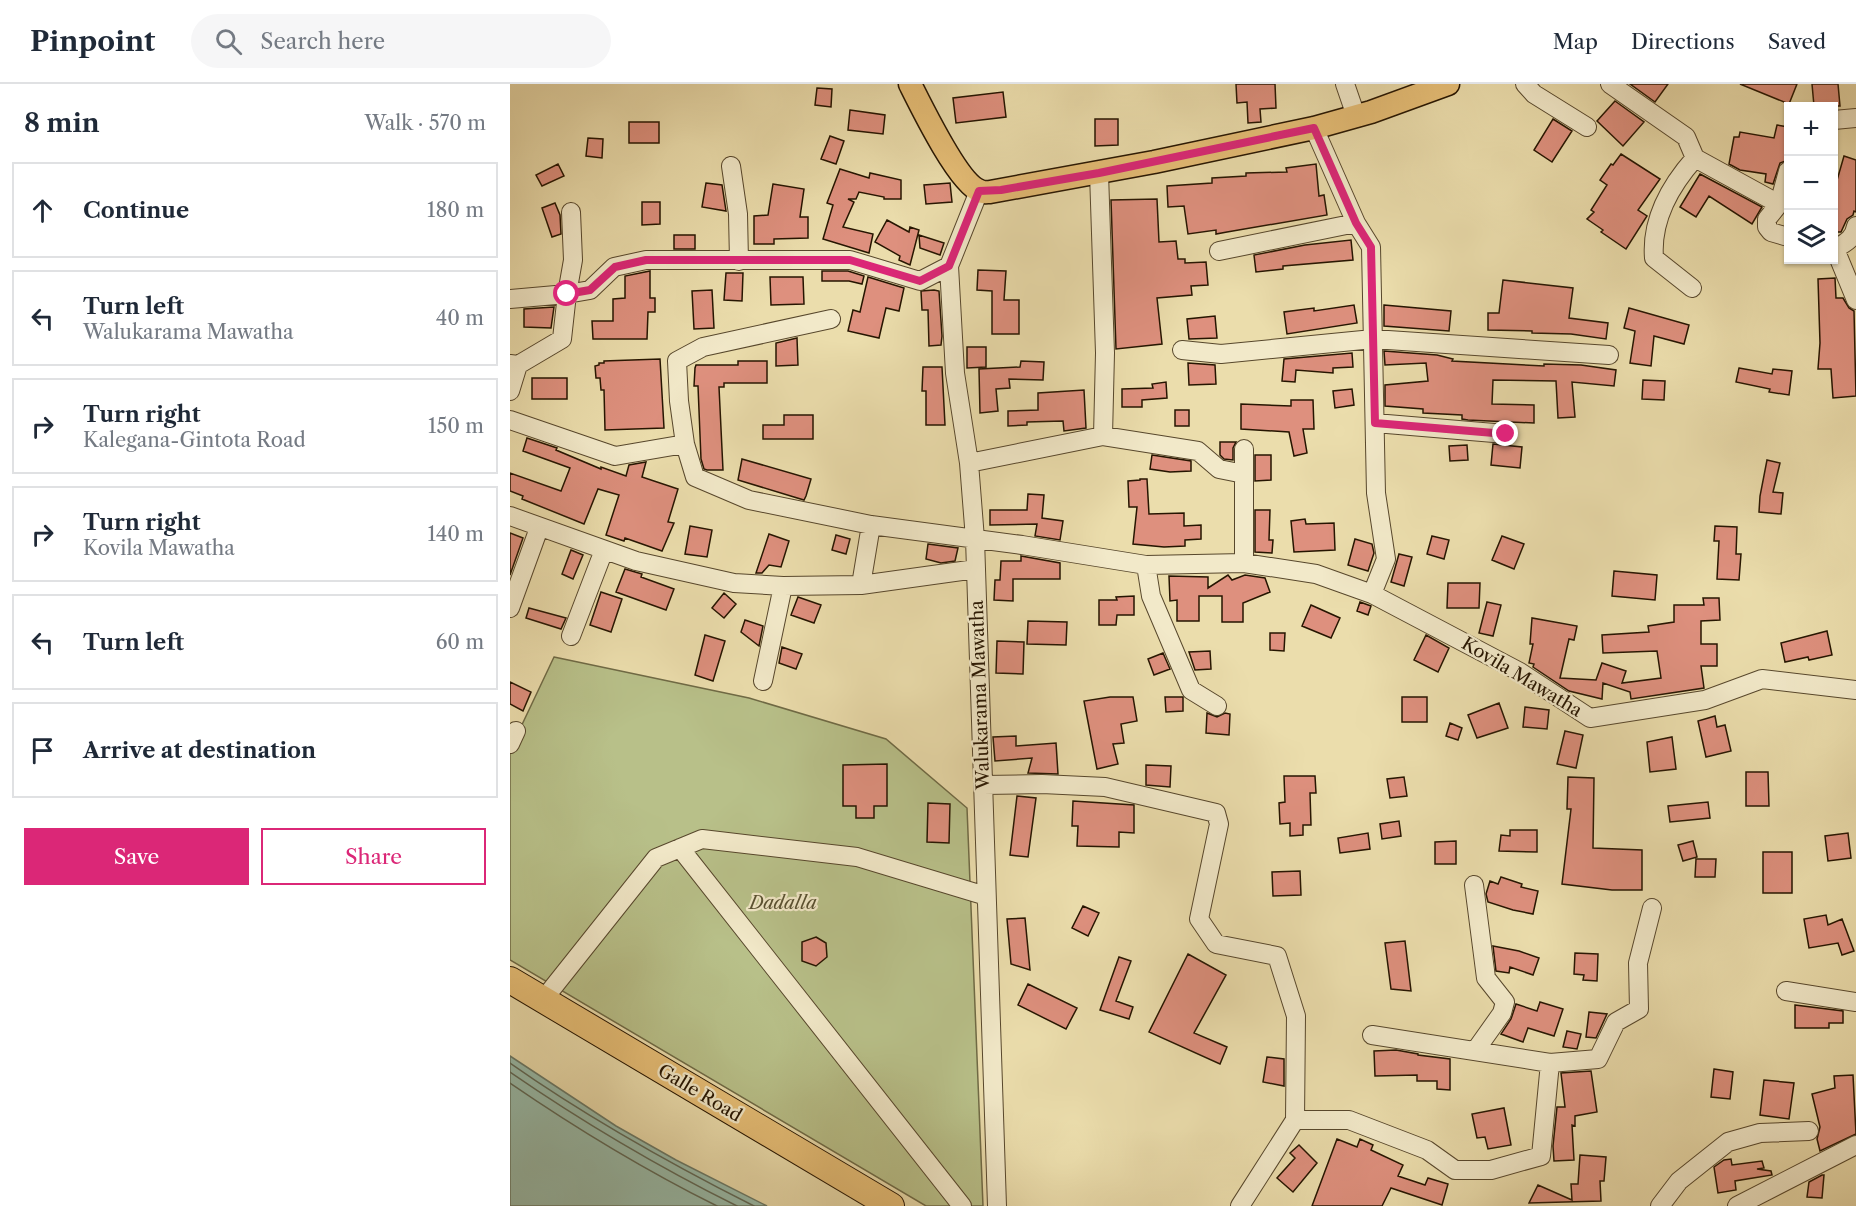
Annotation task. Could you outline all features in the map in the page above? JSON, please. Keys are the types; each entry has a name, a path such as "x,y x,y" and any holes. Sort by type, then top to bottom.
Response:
{"highway":[{"name":"Galle Road","path":"510,980 891,1206"}],"main road":[{"path":"910,84 956,167 966,181 979,191 1001,190 1099,173 1314,128 1448,84"}],"street":[{"path":"1346,84 1356,116"},
{"path":"1525,84 1534,94 1587,127"},
{"path":"1610,84 1686,137 1695,158 1779,204"},
{"path":"1838,120 1856,118"},
{"path":"1314,128 1356,223 1371,247 1376,493 1386,559 1372,594"},
{"path":"1692,288 1654,258 1653,243 1666,200 1680,175 1695,158"},
{"path":"731,166 738,214 739,261"},
{"path":"1099,173 1105,353 1103,436"},
{"path":"1784,186 1779,204 1767,219 1767,227 1771,232 1784,236"},
{"name":"Walukarama Mawatha","path":"979,191 949,266 955,373 969,463 975,539 997,1206"},
{"path":"510,391 514,364 562,339 573,260 571,212"},
{"path":"1219,252 1356,223"},
{"path":"1838,246 1849,240 1855,233 1856,226"},
{"path":"1838,257 1856,300"},
{"path":"510,298 590,290 615,267 646,260 850,260 920,281 949,266"},
{"name":"Kovila Mawatha","path":"831,320 703,348 677,361 679,401 685,444 695,477 748,500 871,525 1146,565 1244,563 1316,574 1372,594 1520,672 1590,718 1705,700 1762,679 1856,690"},
{"path":"1182,350 1221,354 1373,339 1609,355"},
{"path":"510,420 615,456 685,444"},
{"path":"1375,423 1506,434"},
{"path":"969,463 1103,436 1198,451 1219,469 1244,474"},
{"path":"1244,449 1244,563"},
{"path":"510,516 636,561 735,583 783,586 861,585 976,568"},
{"path":"861,585 871,525"},
{"path":"510,608 539,528"},
{"path":"571,636 604,550"},
{"path":"1146,565 1151,596 1191,690 1217,706"},
{"path":"763,681 783,586"},
{"path":"983,785 1042,784 1105,787 1216,813 1219,824 1199,919 1216,944 1277,956 1296,1016 1295,1120 1240,1206"},
{"path":"543,1000 656,858 702,839 857,857 986,896"},
{"path":"680,848 962,1206"},
{"path":"1474,885 1486,978 1505,1002 1502,1013 1475,1052"},
{"path":"1372,1035 1550,1063 1598,1059 1616,1022 1639,1009 1638,963 1652,908"},
{"path":"1786,991 1856,1002"},
{"path":"1295,1120 1349,1120 1427,1150 1455,1170 1491,1170 1541,1156 1550,1063"},
{"path":"1660,1206 1679,1181 1728,1142 1760,1133 1809,1131"},
{"path":"1737,1206 1856,1145"}],"green space":[{"name":"Dadalla","path":"554,657 749,698 886,739 967,808 983,1206 926,1206 510,960 510,750"}],"water":[{"path":"510,1056 616,1126 676,1160 767,1206 510,1206"}],"building":[{"path":"1236,84 1275,84 1276,108 1260,109 1261,122 1248,123 1247,102 1237,103"},
{"path":"1630,84 1668,84 1655,102"},
{"path":"1740,84 1797,84 1790,102 1784,102"},
{"path":"1812,84 1838,84 1840,106 1838,102 1814,102"},
{"path":"817,88 832,89 831,107 815,105"},
{"path":"1003,92 1006,117 956,123 953,98"},
{"path":"1615,101 1644,122 1623,146 1597,121"},
{"path":"850,110 885,115 883,134 848,130"},
{"path":"1095,119 1118,119 1118,145 1095,146"},
{"path":"1553,119 1572,131 1552,162 1534,150"},
{"path":"629,122 659,122 659,143 629,143"},
{"path":"1777,125 1784,126 1784,162 1780,163 1773,184 1765,182 1766,174 1740,170 1729,164 1734,137 1739,137 1740,132 1774,138"},
{"path":"830,136 844,141 836,164 821,159"},
{"path":"588,138 603,139 602,158 586,156"},
{"path":"1621,154 1660,179 1638,210 1647,216 1626,249 1587,219 1594,212 1591,210 1607,185 1600,180"},
{"path":"1844,156 1856,160 1856,212 1854,211 1853,215 1847,219 1841,232 1838,232 1838,177"},
{"path":"558,164 564,176 542,186 536,175"},
{"path":"1316,164 1319,196 1324,195 1327,215 1216,234 1216,230 1188,234 1184,206 1168,207 1167,186 1212,183 1212,178 1246,176 1246,173 1287,172 1286,168"},
{"path":"840,169 869,178 870,173 901,180 901,199 884,199 884,197 859,192 856,199 848,199 854,202 843,227 873,234 869,253 823,239 833,205 827,203"},
{"path":"1700,174 1762,207 1752,224 1709,196 1696,217 1680,207"},
{"path":"706,183 722,185 726,211 702,207"},
{"path":"950,183 952,202 926,204 924,185"},
{"path":"773,184 804,189 800,217 808,217 808,238 774,239 774,244 754,244 754,216 768,215"},
{"path":"1157,199 1159,242 1176,241 1178,259 1185,259 1185,263 1206,262 1208,285 1191,286 1192,295 1157,298 1162,344 1116,349 1111,200"},
{"path":"642,202 660,202 660,224 642,225"},
{"path":"555,203 560,215 561,234 552,237 542,208"},
{"path":"887,220 909,232 910,227 919,230 910,265 899,260 900,256 875,242"},
{"path":"674,235 695,235 695,249 674,249"},
{"path":"919,235 944,243 940,255 920,248"},
{"path":"1351,240 1353,260 1283,266 1283,269 1256,272 1254,255 1305,245"},
{"path":"978,270 1006,271 1004,300 1019,300 1019,334 992,334 992,291 977,290"},
{"path":"650,271 650,298 655,298 655,312 648,312 647,339 593,339 592,321 613,321 613,299 625,298 625,276"},
{"path":"822,271 848,271 864,276 862,284 849,281 822,281"},
{"path":"726,273 743,273 742,301 724,300"},
{"path":"770,277 803,277 804,304 771,305"},
{"path":"868,277 904,288 899,311 886,308 879,338 848,331 853,310 860,312"},
{"path":"1835,278 1836,298 1843,298 1849,308 1854,311 1856,396 1833,398 1831,369 1818,369 1820,343 1818,279"},
{"path":"1503,280 1573,288 1569,318 1608,323 1606,339 1571,334 1532,333 1532,331 1488,330 1488,313 1499,313"},
{"path":"712,290 714,328 694,329 692,291"},
{"path":"921,291 939,291 942,336 941,345 929,346 928,310 922,310"},
{"path":"1354,305 1357,323 1287,334 1284,312 1314,308 1314,311"},
{"path":"1384,305 1451,311 1449,331 1384,326"},
{"path":"554,307 551,328 524,327 524,309"},
{"path":"1629,308 1689,325 1684,344 1654,336 1651,366 1630,363 1635,331 1624,328"},
{"path":"1215,316 1217,338 1189,339 1187,319"},
{"path":"797,338 798,365 776,366 776,343"},
{"path":"967,347 986,347 986,367 967,368"},
{"path":"1384,351 1437,355 1453,359 1452,361 1544,366 1544,364 1581,365 1616,370 1614,386 1572,382 1575,417 1558,418 1556,381 1493,380 1492,404 1534,405 1534,423 1468,420 1462,419 1462,415 1423,413 1423,409 1385,406 1385,385 1428,381 1426,363 1385,365"},
{"path":"1352,353 1353,367 1333,368 1333,373 1296,370 1295,382 1282,381 1284,359"},
{"path":"660,359 664,428 605,430 604,390 601,390 600,378 596,378 595,366 604,361"},
{"path":"738,361 767,361 767,383 724,383 724,387 719,387 723,470 707,470 704,469 701,459 698,386 694,386 695,368 696,365 738,365"},
{"path":"1021,361 1044,362 1043,380 1009,379 1010,388 996,389 998,411 980,413 979,369 1020,367"},
{"path":"1188,363 1215,365 1216,384 1189,385"},
{"path":"923,367 942,367 945,425 926,425 926,391 922,391"},
{"path":"1739,368 1772,374 1773,369 1792,371 1789,395 1769,392 1770,389 1736,382"},
{"path":"532,378 567,378 567,399 532,399"},
{"path":"1643,380 1665,381 1664,400 1642,399"},
{"path":"1166,382 1167,398 1142,400 1142,407 1122,407 1122,389 1153,388 1152,384"},
{"path":"1352,389 1354,405 1335,408 1333,391"},
{"path":"1084,390 1086,428 1064,431 1063,421 1027,422 1027,425 1008,426 1008,411 1038,410 1038,393"},
{"path":"1291,400 1313,400 1314,429 1303,429 1307,453 1294,456 1289,432 1241,429 1241,404 1291,406"},
{"path":"1175,410 1189,410 1189,426 1175,426"},
{"path":"784,415 813,415 813,439 763,439 763,425 784,425"},
{"path":"527,438 557,448 556,450 601,469 601,467 626,476 629,465 646,462 642,477 678,489 668,522 674,523 662,551 625,538 624,541 606,535 619,495 598,489 584,524 522,499 523,496 510,491 510,473 561,491 570,468 523,451"},
{"path":"1220,442 1236,442 1233,448 1233,460 1224,459 1220,455"},
{"path":"1493,444 1522,447 1520,468 1491,465"},
{"path":"1467,445 1468,460 1450,461 1449,446"},
{"path":"1152,455 1191,461 1191,471 1170,472 1150,469"},
{"path":"1255,455 1271,455 1271,480 1255,481"},
{"path":"742,459 811,479 804,500 738,480"},
{"path":"1767,460 1780,463 1773,492 1783,493 1781,514 1759,512"},
{"path":"1147,479 1149,514 1184,513 1184,526 1201,525 1201,539 1185,540 1185,546 1164,547 1133,544 1137,507 1129,507 1128,481"},
{"path":"1028,494 1044,495 1042,518 1063,521 1060,540 1035,536 1037,524 990,525 990,510 1027,510"},
{"path":"1255,510 1270,510 1269,540 1273,540 1272,553 1255,552"},
{"path":"1305,519 1306,524 1334,523 1335,550 1294,552 1291,521"},
{"path":"690,526 712,530 707,557 685,554"},
{"path":"1715,526 1737,527 1736,554 1741,554 1739,580 1717,579 1719,541 1714,541"},
{"path":"510,533 523,538 510,575"},
{"path":"769,534 789,541 781,567 769,565 762,573 756,573"},
{"path":"836,535 850,539 846,554 832,550"},
{"path":"1432,536 1449,540 1444,559 1427,554"},
{"path":"1502,536 1524,544 1514,569 1492,560"},
{"path":"1355,539 1372,544 1374,553 1368,571 1348,565"},
{"path":"928,544 958,548 955,561 941,563 926,559"},
{"path":"571,550 583,555 573,579 562,574"},
{"path":"1399,554 1412,557 1404,586 1391,582"},
{"path":"1021,556 1060,563 1060,579 1013,579 1013,601 994,600 995,580 1000,580 1001,561 1021,561"},
{"path":"625,569 674,589 666,610 616,592"},
{"path":"1614,571 1657,575 1655,600 1612,596"},
{"path":"1228,575 1232,580 1245,575 1265,578 1270,592 1243,603 1243,622 1222,622 1222,596 1199,596 1199,621 1177,621 1177,600 1170,601 1169,576 1208,577 1208,588"},
{"path":"1448,583 1480,583 1479,608 1447,608"},
{"path":"601,592 622,599 611,632 590,625"},
{"path":"724,593 736,604 724,618 712,608"},
{"path":"1134,596 1134,615 1117,615 1116,625 1099,625 1099,600 1117,600 1116,597"},
{"path":"798,597 821,605 814,623 791,615"},
{"path":"1703,598 1719,598 1720,620 1701,621 1701,644 1717,644 1717,666 1701,666 1704,688 1631,699 1630,692 1603,683 1602,699 1569,691 1533,667 1534,664 1529,663 1533,644 1530,644 1532,618 1577,626 1574,640 1569,639 1560,678 1596,680 1602,663 1626,671 1622,683 1661,678 1657,651 1603,653 1602,635 1649,632 1648,626 1674,622 1674,605 1704,605"},
{"path":"1360,602 1371,606 1368,615 1357,611"},
{"path":"1487,602 1501,605 1493,636 1479,633"},
{"path":"1311,605 1340,618 1331,638 1302,626"},
{"path":"529,608 566,618 561,629 526,618"},
{"path":"745,620 763,626 759,646 741,632"},
{"path":"1028,621 1067,622 1066,645 1027,644"},
{"path":"1827,631 1832,655 1785,662 1781,643"},
{"path":"1270,633 1285,633 1284,651 1270,650"},
{"path":"705,635 725,641 713,681 695,675"},
{"path":"1426,635 1449,648 1438,672 1414,660"},
{"path":"997,641 1024,642 1023,674 996,673"},
{"path":"782,647 802,654 796,669 779,663"},
{"path":"1210,651 1211,669 1195,670 1189,652"},
{"path":"1163,653 1170,669 1154,675 1148,659"},
{"path":"510,682 531,692 523,711 510,704"},
{"path":"1110,697 1133,697 1137,721 1121,724 1124,743 1113,744 1118,764 1097,769 1084,701"},
{"path":"1165,697 1183,697 1183,711 1166,712"},
{"path":"1402,697 1427,697 1427,722 1402,722"},
{"path":"1499,703 1508,728 1477,738 1468,715"},
{"path":"1525,707 1549,710 1547,729 1523,727"},
{"path":"1207,713 1217,717 1225,713 1230,714 1229,735 1206,733"},
{"path":"1715,716 1717,727 1725,725 1731,751 1706,757 1698,721"},
{"path":"1450,723 1462,728 1458,740 1446,736"},
{"path":"1565,731 1583,735 1576,768 1557,764"},
{"path":"1016,736 1016,746 1056,743 1058,774 1028,773 1032,758 995,761 993,737"},
{"path":"1672,737 1676,769 1650,772 1647,742"},
{"path":"887,764 887,806 874,806 874,818 856,818 856,806 843,806 843,765"},
{"path":"1146,765 1171,766 1170,787 1146,785"},
{"path":"1746,772 1768,772 1769,806 1746,806"},
{"path":"1284,776 1315,776 1316,793 1310,793 1311,825 1303,825 1303,835 1290,836 1290,823 1280,824 1279,803 1285,802"},
{"path":"1404,777 1407,796 1390,798 1387,779"},
{"path":"1568,777 1594,778 1593,848 1642,850 1642,890 1612,890 1562,884 1571,809 1567,809"},
{"path":"1017,796 1036,798 1028,857 1010,855"},
{"path":"1073,801 1134,805 1134,833 1119,832 1119,847 1077,846 1078,826 1072,826"},
{"path":"1708,802 1710,818 1670,822 1668,806"},
{"path":"928,803 950,804 949,843 927,842"},
{"path":"1399,821 1401,836 1382,839 1380,824"},
{"path":"1510,830 1537,830 1537,852 1499,851 1501,835 1510,836"},
{"path":"1368,833 1370,849 1340,853 1338,838"},
{"path":"1848,833 1851,858 1828,861 1825,836"},
{"path":"1456,841 1456,864 1435,864 1435,842"},
{"path":"1693,841 1697,857 1683,861 1678,845"},
{"path":"1763,852 1792,852 1792,893 1763,893"},
{"path":"1696,859 1716,859 1715,877 1695,877"},
{"path":"1300,871 1301,895 1273,896 1272,872"},
{"path":"1501,877 1522,884 1521,887 1538,891 1533,914 1488,902 1486,894 1490,881 1498,884"},
{"path":"1083,906 1099,913 1088,936 1072,928"},
{"path":"1826,915 1828,925 1842,919 1854,951 1842,955 1838,943 1809,948 1804,919"},
{"path":"1025,918 1030,970 1011,964 1007,919"},
{"path":"816,937 826,943 827,957 816,966 802,961 802,942"},
{"path":"1405,941 1411,991 1391,989 1385,943"},
{"path":"1493,946 1539,958 1533,975 1510,967 1509,973 1496,971"},
{"path":"1575,953 1598,954 1597,981 1583,980 1584,975 1574,974"},
{"path":"1188,954 1226,975 1194,1033 1227,1047 1220,1064 1149,1032"},
{"path":"1119,957 1131,961 1116,1001 1133,1007 1129,1019 1100,1010"},
{"path":"1028,984 1077,1008 1066,1029 1018,1005"},
{"path":"1540,1002 1563,1009 1554,1036 1528,1028 1523,1042 1501,1034 1511,1019 1516,1004 1537,1011"},
{"path":"1795,1005 1843,1011 1843,1023 1829,1023 1829,1028 1795,1028"},
{"path":"1589,1012 1607,1014 1596,1038 1586,1037"},
{"path":"1567,1031 1581,1034 1577,1049 1563,1047"},
{"path":"1396,1050 1450,1059 1450,1090 1437,1089 1437,1081 1417,1081 1417,1075 1375,1076 1374,1051"},
{"path":"1267,1057 1284,1059 1284,1086 1263,1082"},
{"path":"1714,1069 1733,1072 1730,1099 1711,1097"},
{"path":"1591,1071 1597,1112 1575,1116 1575,1126 1572,1125 1574,1160 1554,1161 1553,1146 1557,1107 1565,1107 1561,1073"},
{"path":"1853,1075 1856,1134 1820,1151 1817,1139 1820,1127 1812,1094 1835,1088 1834,1076"},
{"path":"1764,1080 1794,1083 1789,1119 1760,1115"},
{"path":"1504,1108 1511,1145 1488,1149 1485,1137 1477,1138 1472,1114"},
{"path":"1337,1139 1357,1147 1360,1139 1373,1145 1371,1150 1403,1165 1398,1176 1425,1185 1428,1178 1448,1184 1442,1205 1391,1188 1382,1206 1312,1206"},
{"path":"1299,1145 1317,1163 1293,1192 1277,1178 1295,1158 1290,1153"},
{"path":"1580,1155 1606,1157 1604,1181 1600,1181 1601,1201 1529,1203 1538,1185 1572,1200 1571,1184 1578,1184"},
{"path":"1731,1159 1732,1165 1762,1161 1764,1168 1757,1169 1771,1171 1772,1175 1735,1181 1736,1190 1718,1193 1714,1167 1724,1160"},
{"path":"1824,1175 1822,1198 1807,1197 1809,1182"}],"route":[{"path":"567,294 590,290 615,267 646,260 850,260 920,281 949,266 979,191 990,192 1099,173 1314,128 1356,223 1371,247 1375,423 1506,434"}]}
